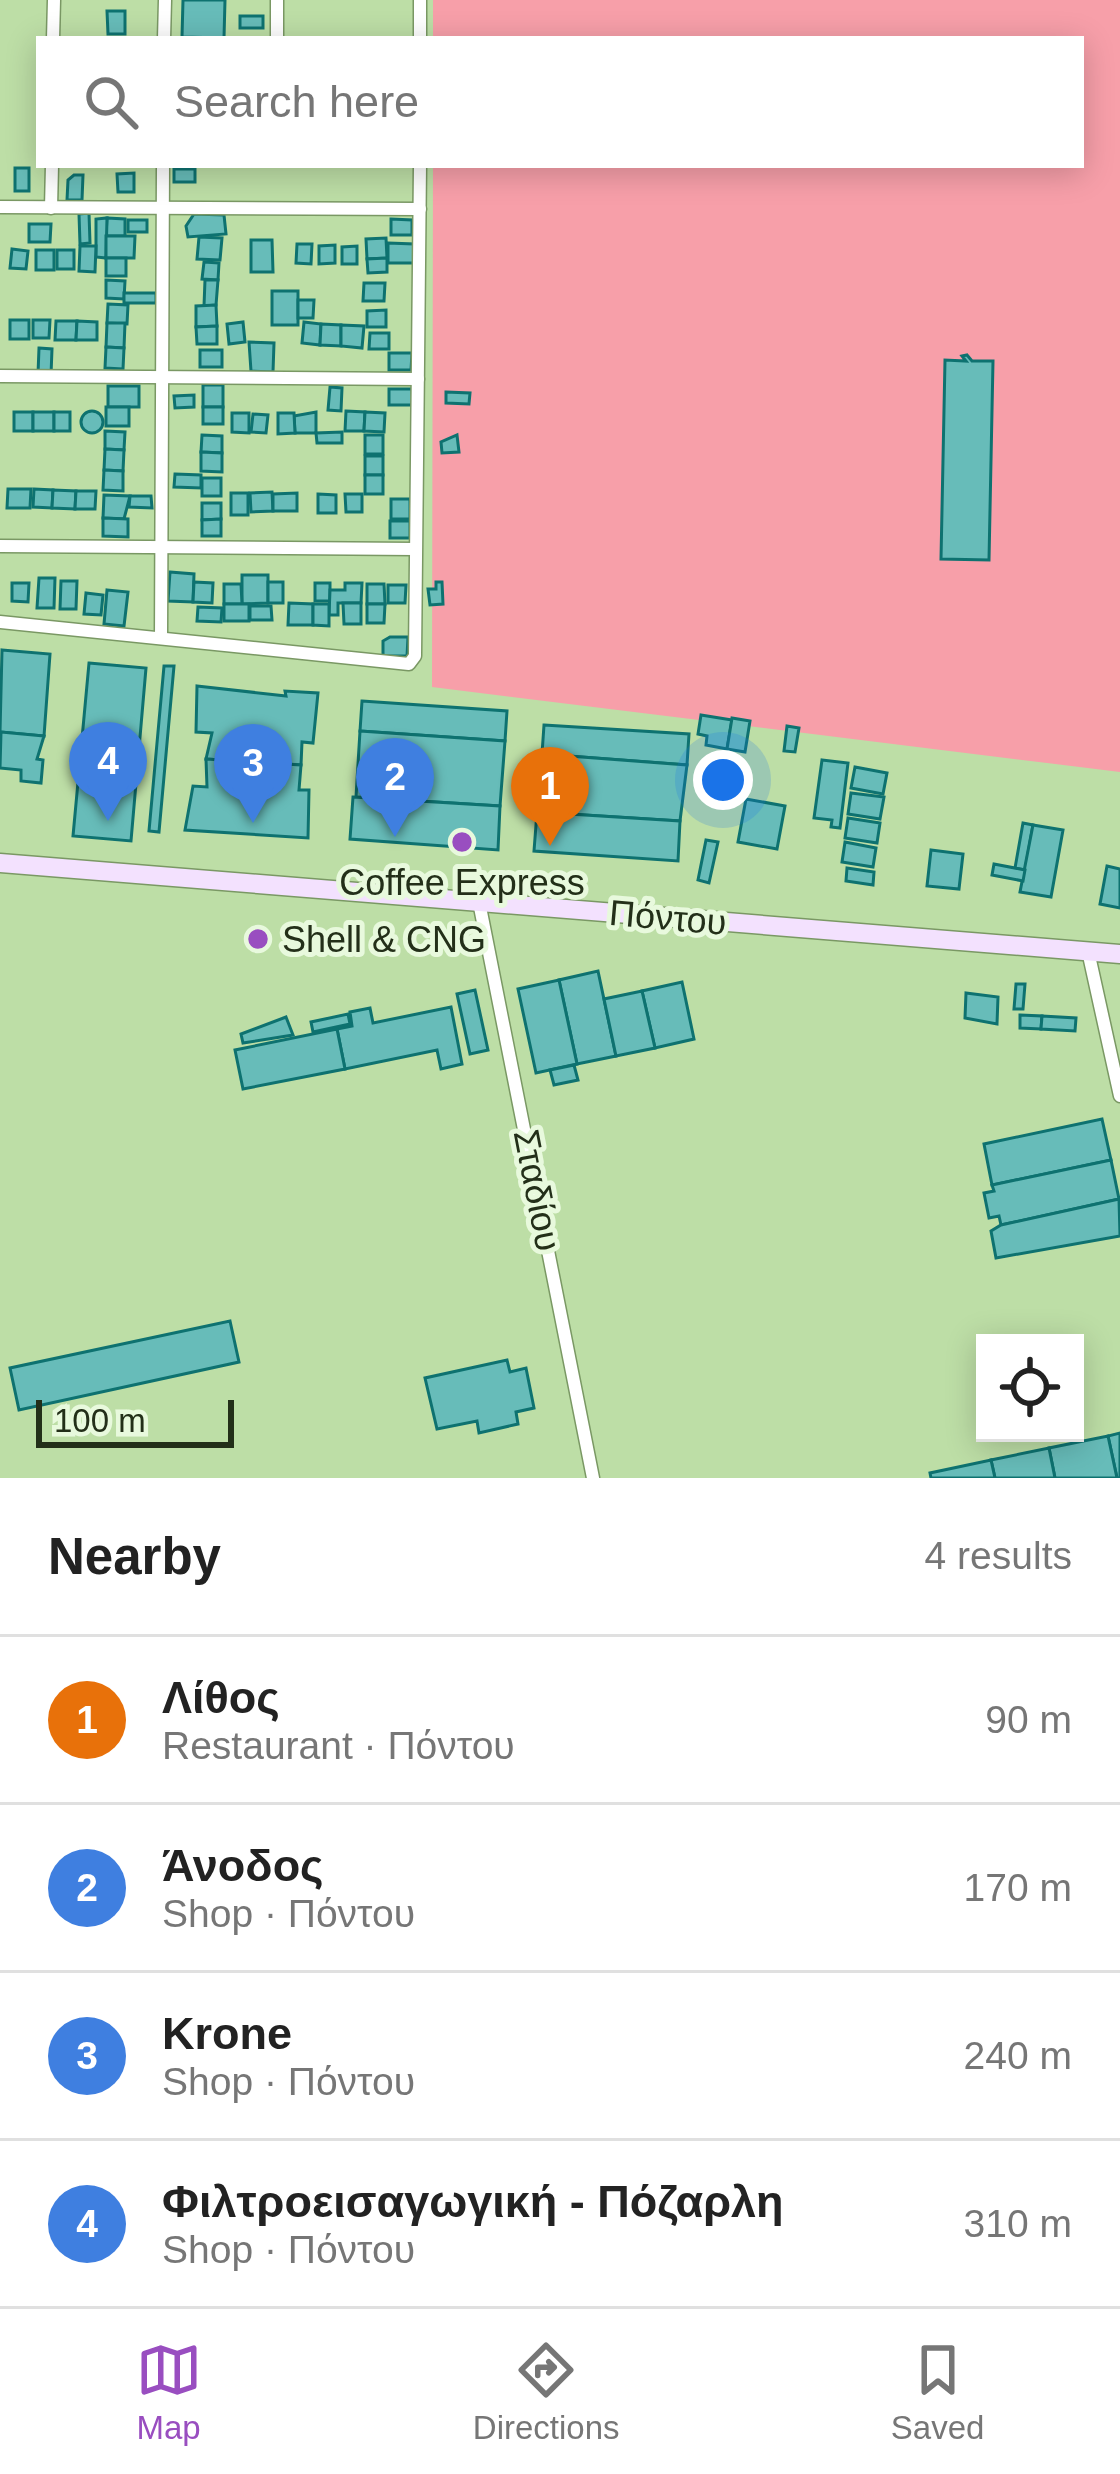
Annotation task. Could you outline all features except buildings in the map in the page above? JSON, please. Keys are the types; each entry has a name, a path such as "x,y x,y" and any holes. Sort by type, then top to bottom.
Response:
{"street":[{"path":"53,36 54,0"},
{"path":"164,36 165,0"},
{"path":"277,0 277,36"},
{"path":"420,0 420,36"},
{"path":"51,208 52,168"},
{"path":"161,638 163,168"},
{"path":"0,622 409,664 415,656 420,168"},
{"path":"0,207 420,209"},
{"path":"0,376 418,380"},
{"path":"0,546 415,549"},
{"name":"Πόντου","path":"0,863 1120,954"},
{"name":"Σταδίου","path":"479,902 593,1478"},
{"path":"1088,951 1120,1096"}],"shaded area":[{"path":"433,0 1120,0 1120,772 432,687 433,168 1084,168 1084,36 433,36"}],"place":[{"name":"Φιλτροεισαγωγική - Πόζαρλη","path":"108,821"},
{"name":"Krone","path":"253,823"},
{"name":"Άνοδος","path":"395,837"},
{"name":"Coffee Express","path":"462,842"},
{"name":"Λίθος","path":"550,846"},
{"name":"Shell & CNG","path":"258,939"}]}
